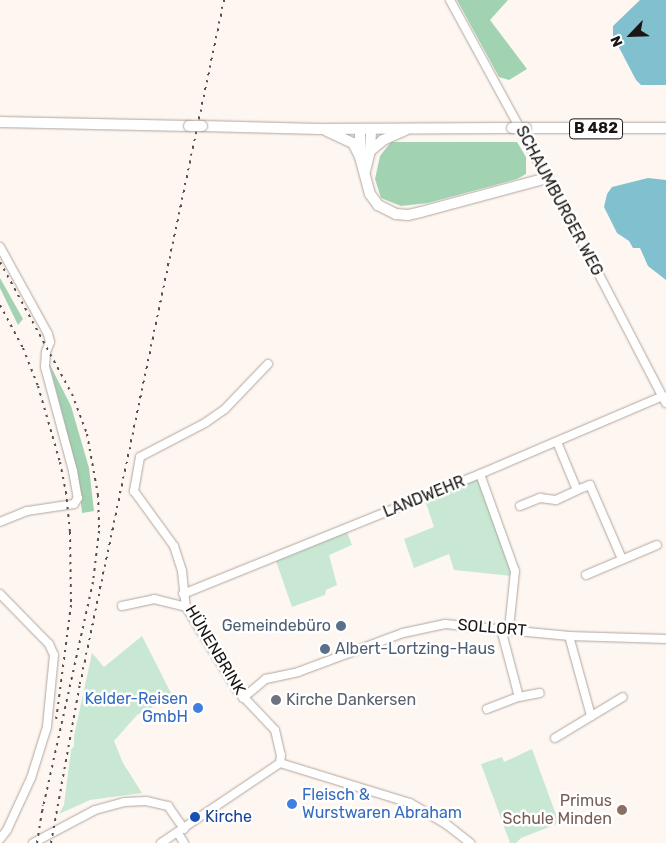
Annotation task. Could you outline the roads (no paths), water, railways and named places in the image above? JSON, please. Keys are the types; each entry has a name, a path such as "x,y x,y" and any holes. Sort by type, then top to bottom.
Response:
{"main road":[{"name":"B 482","path":"0,122 319,129 666,128"},
{"path":"370,151 383,140 408,128"},
{"path":"319,129 348,139 357,149 370,194 378,205 389,212 408,215 547,178"},
{"path":"365,129 370,151 365,174"},
{"path":"360,158 365,129"}],"street":[{"name":"SCHAUMBURGER WEG","path":"450,0 547,178 633,344 665,400"},
{"path":"0,247 48,334 50,342 46,352 45,367 73,472 78,498 74,504 27,511 0,522"},
{"name":"HÜNENBRINK","path":"268,364 225,409 205,423 140,457 134,491 174,546 182,571 186,608 243,698 275,730 281,755 280,763"},
{"name":"LANDWEHR","path":"183,594 665,400"},
{"path":"557,442 577,490"},
{"path":"480,474 516,571 505,629 518,697"},
{"path":"520,506 540,498 556,500 590,485 622,559"},
{"path":"586,575 657,545"},
{"path":"0,594 49,644 54,655 47,727 30,778 7,830 0,839"},
{"path":"122,606 154,600 186,608"},
{"name":"SOLLORT","path":"243,698 266,679 298,672 403,633 445,624 569,636 666,639"},
{"path":"569,636 591,716"},
{"path":"487,709 518,697 540,693"},
{"path":"555,738 622,697"},
{"path":"161,843 280,763 298,771 410,803 446,824 470,843"},
{"path":"33,843 95,810 125,802 146,801 168,806 181,831 184,843"}],"water":[{"path":"640,0 666,0 666,85 641,85 636,80 613,36 613,26"},
{"path":"648,178 666,180 666,280 648,266 640,248 633,248 629,241 617,233 604,207 607,194 612,187"}],"railway":[{"path":"51,843 80,684 224,0"},
{"path":"0,262 72,394 87,434 98,495 99,531 93,582 42,812"},
{"path":"0,305 23,348 38,386 60,462 66,492 70,532 71,605 56,721"},
{"path":"37,843 43,805"}],"place":[{"name":"Gemeindebüro","path":"341,626"},
{"name":"Albert-Lortzing-Haus","path":"325,649"},
{"name":"Kirche Dankersen","path":"276,700"},
{"name":"Kelder-Reisen GmbH","path":"198,708"},
{"name":"Fleisch & Wurstwaren Abraham","path":"292,804"},
{"name":"Primus Schule Minden","path":"622,810"},
{"name":"Kirche","path":"195,817"}]}
